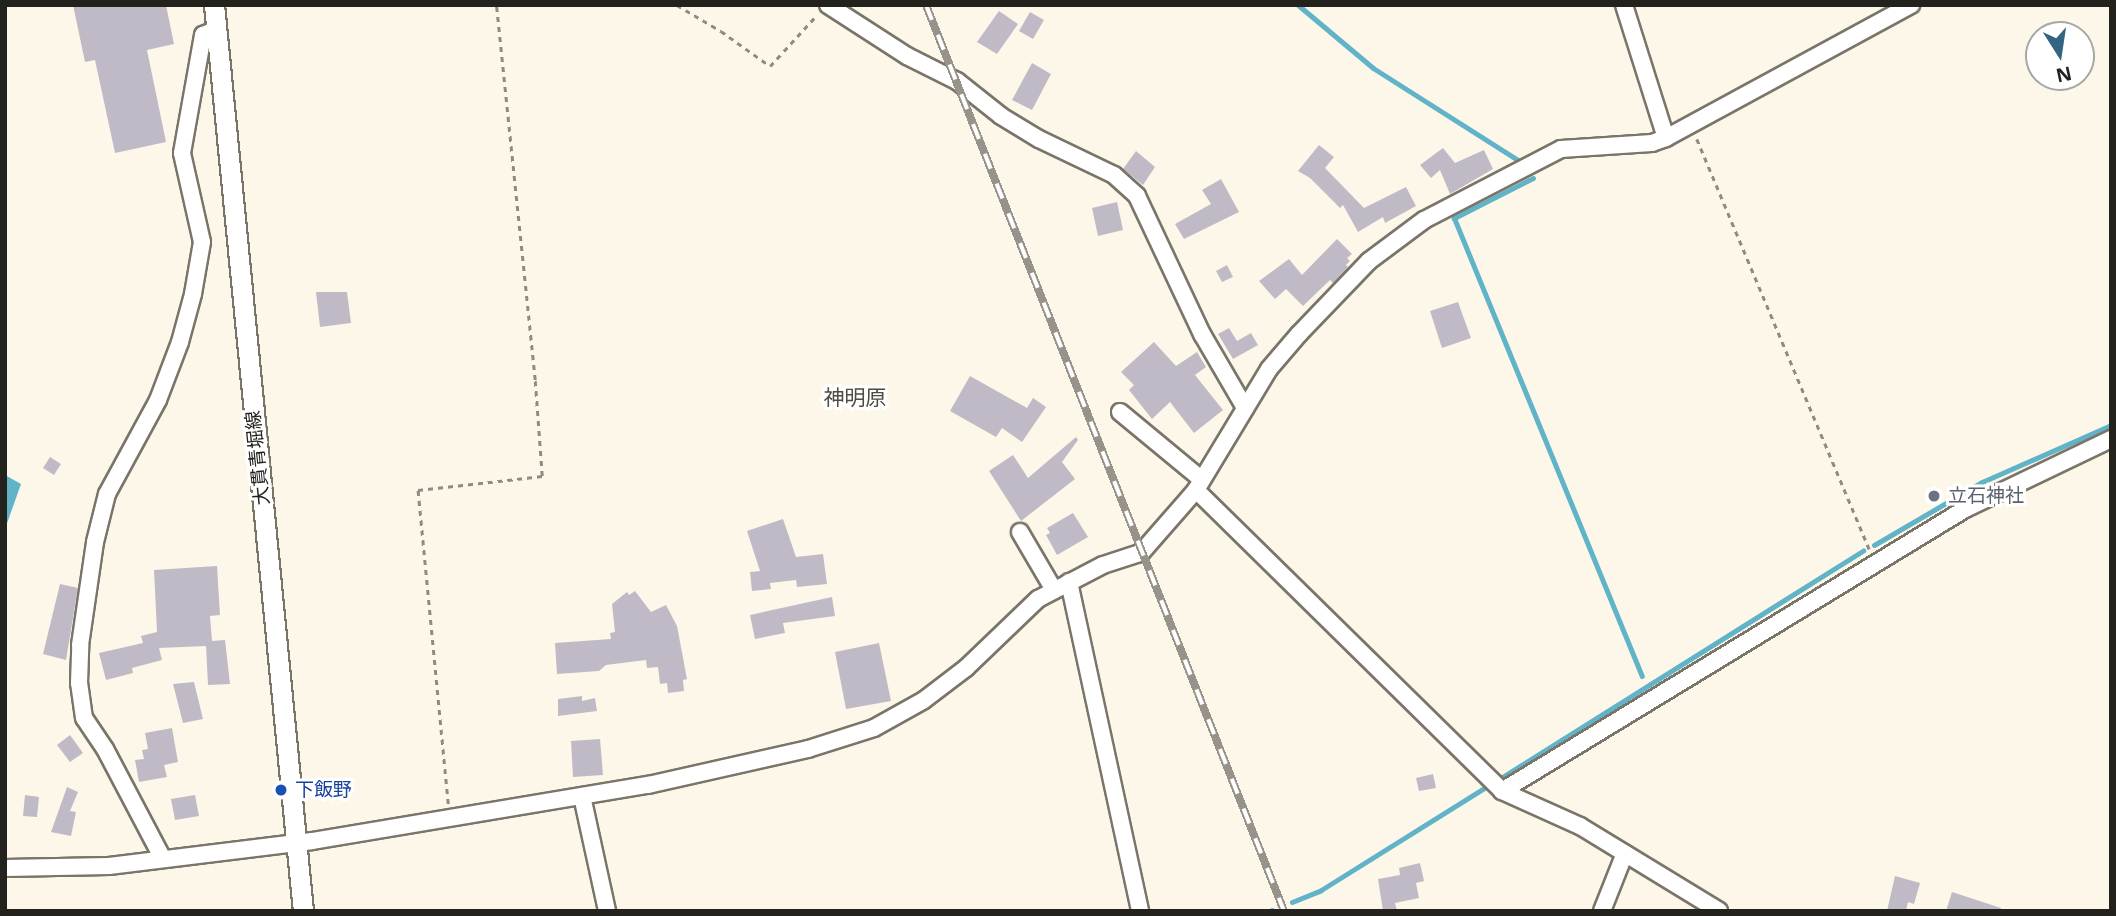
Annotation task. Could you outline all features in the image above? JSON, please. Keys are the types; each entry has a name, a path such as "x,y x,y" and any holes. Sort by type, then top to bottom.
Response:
{"main road":[{"name":"大貫青堀線","path":"214,5 303,911"}],"street":[{"path":"1624,5 1666,138"},
{"path":"5,868 109,866 296,843 582,796 731,768 874,728 924,700 966,668 1022,613 1054,590 1103,565 1141,552 1199,484 1269,369 1369,261 1424,220 1561,149 1653,143 1666,138 1911,5"},
{"path":"822,10 957,81 1001,116 1039,139 1114,176 1136,196 1202,334 1245,408"},
{"path":"163,859 105,749 84,718 79,683 80,645 95,542 107,494 158,400 180,342 193,294 202,242 182,153 203,35 215,30"},
{"path":"1120,412 1199,484 1502,791 1580,826 1719,911"},
{"path":"1502,791 1965,509 2111,439"},
{"path":"1020,532 1054,590"},
{"path":"1069,582 1140,911"},
{"path":"582,796 607,911"},
{"path":"1602,911 1625,853"}],"path":[{"path":"449,818 418,490 542,476 534,367 496,5"},
{"path":"677,5 721,30 771,66 822,10"},
{"path":"1692,126 1868,547"}],"water":[{"path":"5,475 21,484 5,529"}],"building":[{"path":"73,5 166,5 174,44 147,50 166,142 115,153 95,60 85,62"},
{"path":"999,11 1018,24 997,54 977,42"},
{"path":"1030,12 1044,20 1033,39 1019,31"},
{"path":"1032,63 1051,74 1032,110 1012,100"},
{"path":"1319,145 1334,157 1325,168 1364,208 1406,187 1416,206 1385,223 1383,217 1358,232 1343,205 1340,208 1310,178 1298,171"},
{"path":"1443,148 1455,163 1484,150 1493,169 1450,194 1440,170 1431,178 1420,165"},
{"path":"1136,151 1155,167 1143,185 1123,169"},
{"path":"1221,179 1239,212 1184,239 1175,224 1211,204 1202,190"},
{"path":"1117,202 1123,230 1098,236 1092,208"},
{"path":"1337,239 1352,254 1347,258 1350,261 1346,265 1348,267 1333,283 1330,280 1303,306 1286,289 1275,299 1259,281 1289,259 1302,275"},
{"path":"1227,265 1233,277 1222,282 1216,271"},
{"path":"316,292 347,292 351,323 320,327"},
{"path":"1458,302 1471,338 1442,348 1430,311"},
{"path":"1229,328 1237,341 1251,333 1258,345 1233,359 1218,334"},
{"path":"1154,342 1176,366 1197,352 1206,367 1195,375 1223,410 1194,433 1170,402 1152,419 1129,390 1134,385 1121,372"},
{"path":"970,376 1027,408 1033,398 1046,407 1022,442 1002,428 996,437 950,411"},
{"path":"1076,437 1078,440 1062,462 1075,479 1021,521 989,471 1013,455 1028,478"},
{"path":"50,457 61,464 54,475 43,468"},
{"path":"1073,513 1088,537 1057,555 1046,535 1050,533 1047,528"},
{"path":"783,519 796,557 823,554 827,584 797,587 796,580 770,583 771,589 752,591 750,572 760,571 747,531"},
{"path":"217,566 220,615 210,616 212,641 225,640 230,684 208,685 206,646 159,648 162,660 132,668 133,673 106,680 99,653 143,643 141,636 157,632 154,570"},
{"path":"60,584 78,588 66,660 43,654"},
{"path":"635,591 651,612 666,605 677,626 687,679 683,680 684,691 668,693 667,683 660,684 658,667 647,668 646,660 606,665 599,671 557,674 555,643 611,639 610,633 615,632 612,604 627,592 629,595"},
{"path":"832,597 835,616 783,623 785,633 755,639 750,615"},
{"path":"879,643 891,701 846,709 835,652"},
{"path":"194,682 203,719 183,723 173,684"},
{"path":"582,696 582,701 595,698 597,711 558,716 558,699"},
{"path":"172,728 178,762 164,765 167,777 139,782 135,760 144,759 142,750 148,749 145,733"},
{"path":"70,735 83,753 70,762 57,745"},
{"path":"600,739 603,775 573,777 571,741"},
{"path":"1433,774 1436,788 1419,791 1416,778"},
{"path":"67,787 78,792 70,811 76,812 71,836 51,832"},
{"path":"25,795 39,797 37,817 23,816"},
{"path":"195,795 199,816 175,820 171,799"},
{"path":"1420,863 1424,881 1416,883 1419,898 1395,903 1397,911 1383,911 1378,879 1400,875 1399,868"},
{"path":"1895,876 1920,883 1914,904 1908,902 1906,911 1887,911"},
{"path":"1952,892 2001,908 2000,911 1946,911"}],"waterway":[{"path":"1298,5 1373,68 1521,162"},
{"path":"1533,178 1454,218 1642,676"},
{"path":"1874,545 1982,482 2111,425"},
{"path":"1499,779 1863,551"},
{"path":"1292,902 1321,890 1486,787"}],"railway":[{"path":"926,5 1284,911"}],"place":[{"name":"立石神社","path":"1934,496"},
{"name":"下飯野","path":"281,790"}],"district":[{"name":"神明原","path":"855,397"}]}
